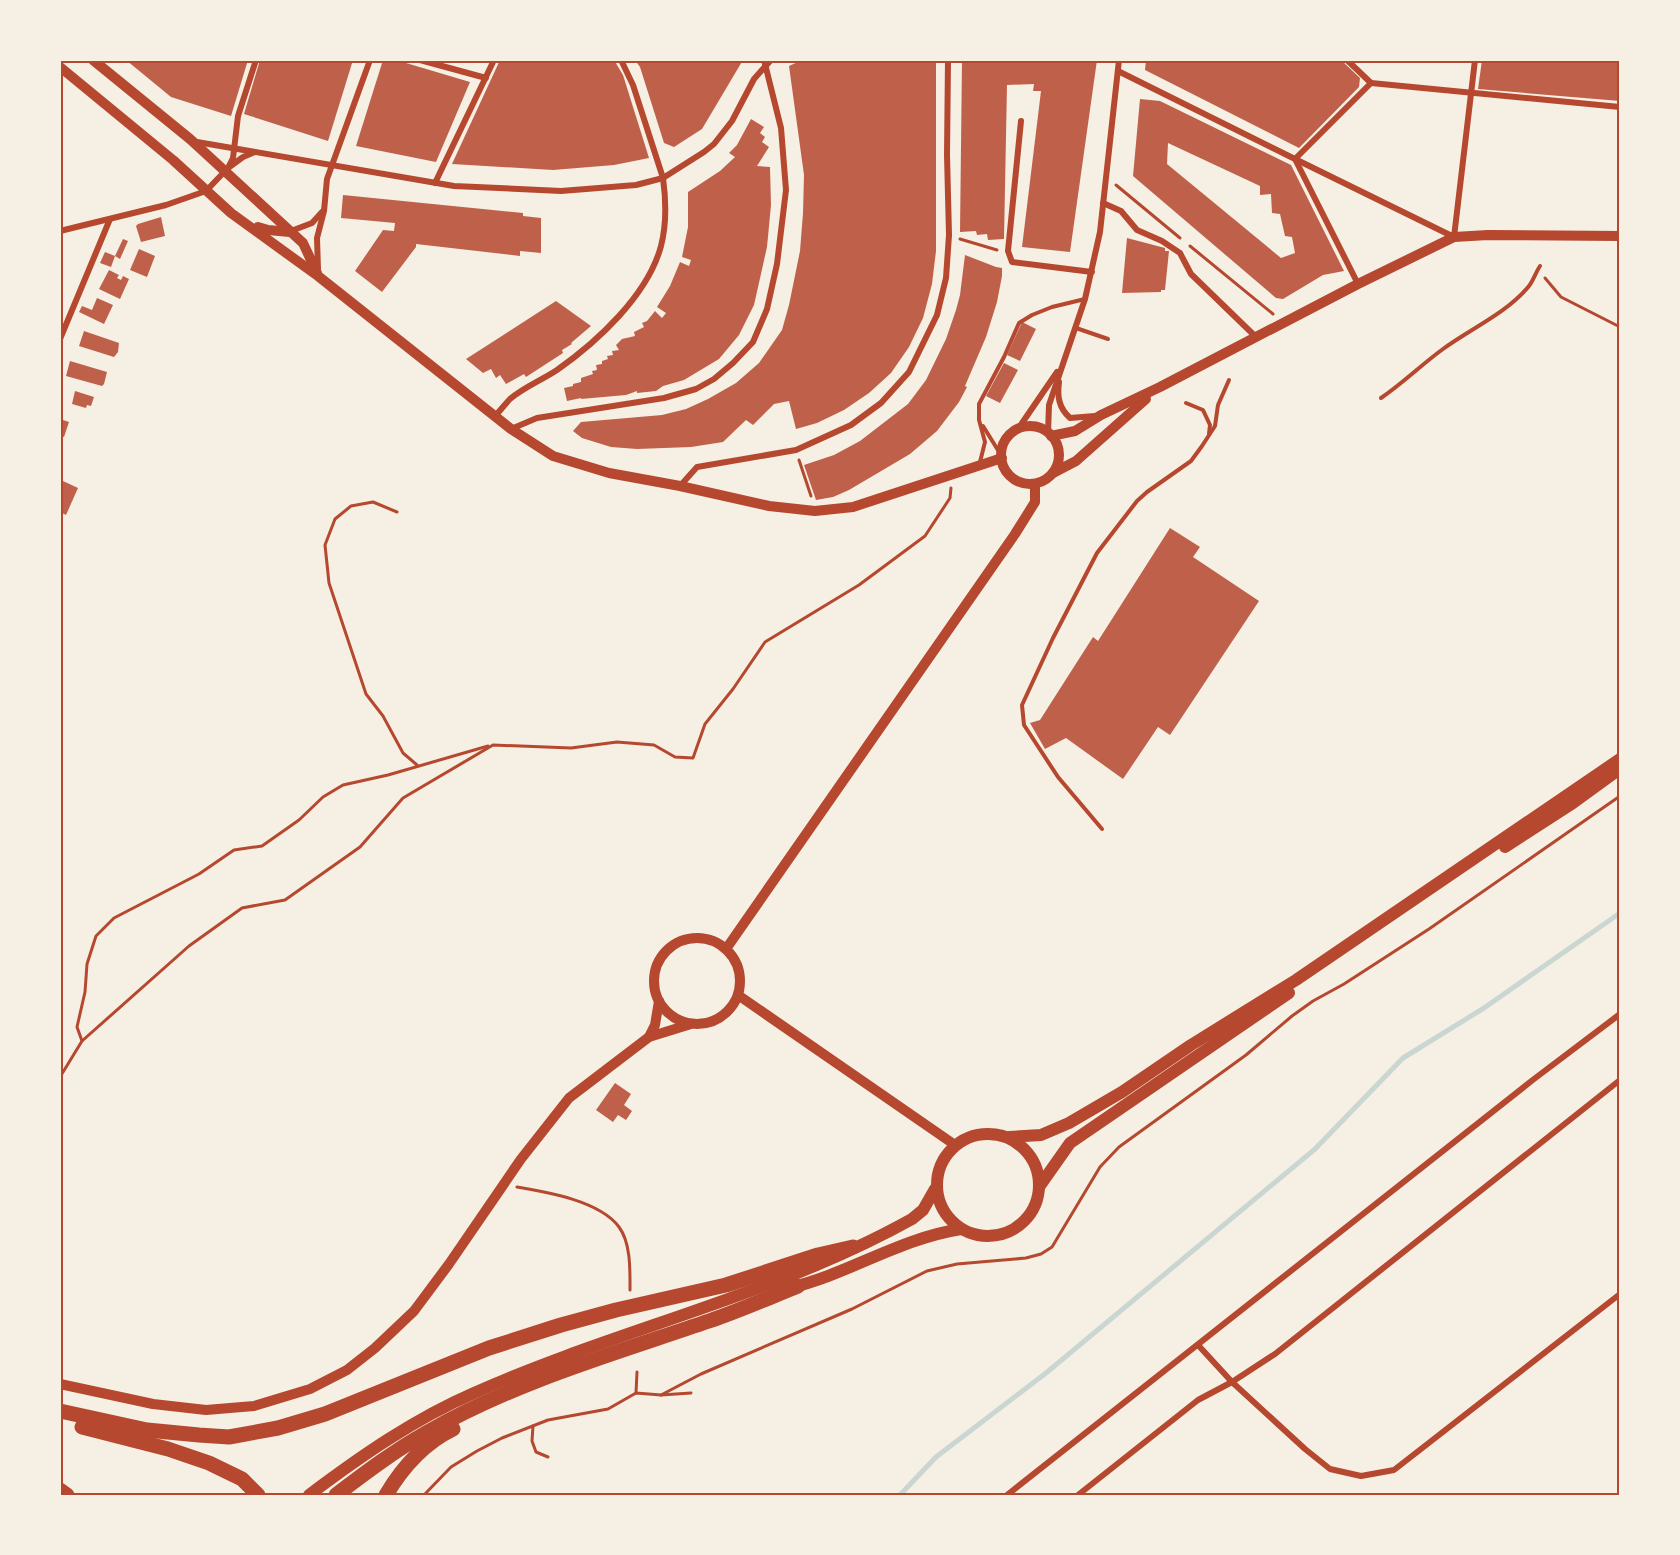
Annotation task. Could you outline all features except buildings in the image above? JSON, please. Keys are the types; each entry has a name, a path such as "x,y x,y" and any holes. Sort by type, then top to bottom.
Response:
{"highway":[{"path":"60,1411 147,1430 199,1435 229,1437 278,1428 325,1414 489,1348 561,1325 726,1285 818,1255 853,1247"},
{"path":"336,1495 398,1449 483,1403 707,1315 798,1286"},
{"path":"386,1495 406,1464 442,1434 506,1404 685,1334 707,1315"},
{"path":"60,1421 168,1449 209,1463 242,1479 258,1495"},
{"path":"60,1490 67,1495"}],"main road":[{"path":"309,1495 377,1446 420,1420 473,1393 572,1354 707,1315 912,1219 922,1210 935,1189 941,1165 955,1145 974,1136 994,1133 1009,1137 1041,1136 1069,1123 1122,1092 1191,1045 1305,974 1620,759"},
{"path":"1039,1187 1070,1143 1620,769"},
{"path":"935,1189 939,1205 948,1219 961,1229 975,1235 990,1237 1005,1234 1018,1227 1029,1216 1036,1202 1039,1187 1038,1172 1032,1158 1022,1146 1009,1137"},
{"path":"798,1286 916,1239 961,1229"}],"street":[{"path":"93,60 226,170 303,243 318,276"},
{"path":"226,170 233,158 238,116 256,60"},
{"path":"318,276 317,238 324,211 327,179 370,60"},
{"path":"420,60 486,78"},
{"path":"435,183 494,60"},
{"path":"495,416 511,398 557,370 604,332 645,283 661,248 665,224 663,178 633,85 621,60"},
{"path":"680,486 697,467 796,450 851,425 880,403 909,372 937,315 946,278 949,235 948,60"},
{"path":"1053,473 1057,466 1058,450 1049,434 1049,405 1060,366 1076,328 1092,272 1103,203 1119,60"},
{"path":"1347,60 1371,83 1620,106"},
{"path":"1454,237 1475,60"},
{"path":"190,140 435,183 561,191 636,184 663,178 704,152 722,136 754,79 767,61"},
{"path":"511,429 537,418 664,398 696,389 714,379 753,342 767,309 777,264 786,190 781,128 767,61"},
{"path":"60,67 244,221 318,276 511,429 553,456 609,473 769,506 805,511 853,507 1002,457"},
{"path":"1118,71 1454,237"},
{"path":"1295,159 1371,83"},
{"path":"1022,121 1008,251 1012,262 1092,272"},
{"path":"60,231 166,205 206,191 226,170 243,157 257,152"},
{"path":"1295,159 1358,284"},
{"path":"1103,203 1121,211 1137,230 1162,241 1180,253 1191,274 1256,337"},
{"path":"244,221 268,230 290,232 312,223 324,211"},
{"path":"60,339 110,219"},
{"path":"1018,429 1034,427 1049,434 1075,432 1101,415 1454,237 1620,236"},
{"path":"1060,366 1018,429 1008,437 1002,449 1006,471 1022,483 1042,482 1053,473 1076,461 1160,387"},
{"path":"1060,366 1058,393 1064,412 1070,418 1101,415"},
{"path":"726,949 1026,518 1035,502 1035,484"},
{"path":"60,1384 153,1404 206,1410 254,1406 310,1389 356,1362 375,1348 414,1311 520,1159 569,1098 649,1037 691,1024 708,1023 724,1015 738,995 740,985 738,966 726,949 718,943 699,938 678,942 661,957 656,968 655,979 659,1001 656,1025 649,1037"},
{"path":"738,995 955,1145"},
{"path":"659,1001 668,1012 691,1024"},
{"path":"1007,1495 1620,1014"},
{"path":"1078,1495 1198,1400 1232,1382 1275,1354 1620,1080"},
{"path":"1198,1345 1232,1382 1305,1449 1330,1469 1361,1476 1394,1470 1620,1294"}],"lane":[{"path":"1381,398 1442,350 1514,300 1529,286 1540,266"},
{"path":"980,464 985,442 979,420 979,404 1019,323 1052,307 1085,298"},
{"path":"1076,328 1108,339"},
{"path":"1102,829 1058,777 1024,725 1022,705 1053,638 1097,553 1137,501 1191,461 1215,426 1221,395 1229,380"},
{"path":"1186,403 1203,410 1210,425 1208,438"},
{"path":"979,420 1002,457"}],"path":[{"path":"1106,177 1284,323"},
{"path":"949,235 988,249 1008,251"},
{"path":"1540,266 1545,279 1561,297 1620,327"},
{"path":"796,450 811,496"},
{"path":"82,1041 76,1027 85,993 87,964 96,936 114,918 199,874 234,850 262,846 323,797 343,785 388,775 493,745 571,748 617,742 654,745 675,757 693,758 705,724 733,689 765,642 859,585 925,536 950,498 952,481"},
{"path":"397,512 373,502 351,506 335,519 325,545 330,583 366,694 383,716 403,753 417,765"},
{"path":"60,1077 82,1041 189,946 242,908 285,900 360,847 403,798 493,745"},
{"path":"661,1395 701,1374 843,1313 927,1271 957,1264 1026,1258 1041,1254 1052,1247 1100,1167 1119,1147 1246,1055 1312,1001 1344,984 1429,929 1620,796"},
{"path":"504,1184 561,1196 609,1216 620,1228 625,1242 630,1292"},
{"path":"636,1393 638,1372"},
{"path":"424,1495 451,1467 502,1438 548,1420 608,1409 636,1393 661,1395 691,1393"},
{"path":"533,1426 532,1441 536,1452 548,1457"}],"waterway":[{"path":"900,1495 936,1457 1046,1373 1315,1149 1403,1058 1484,1008 1620,913"}]}
